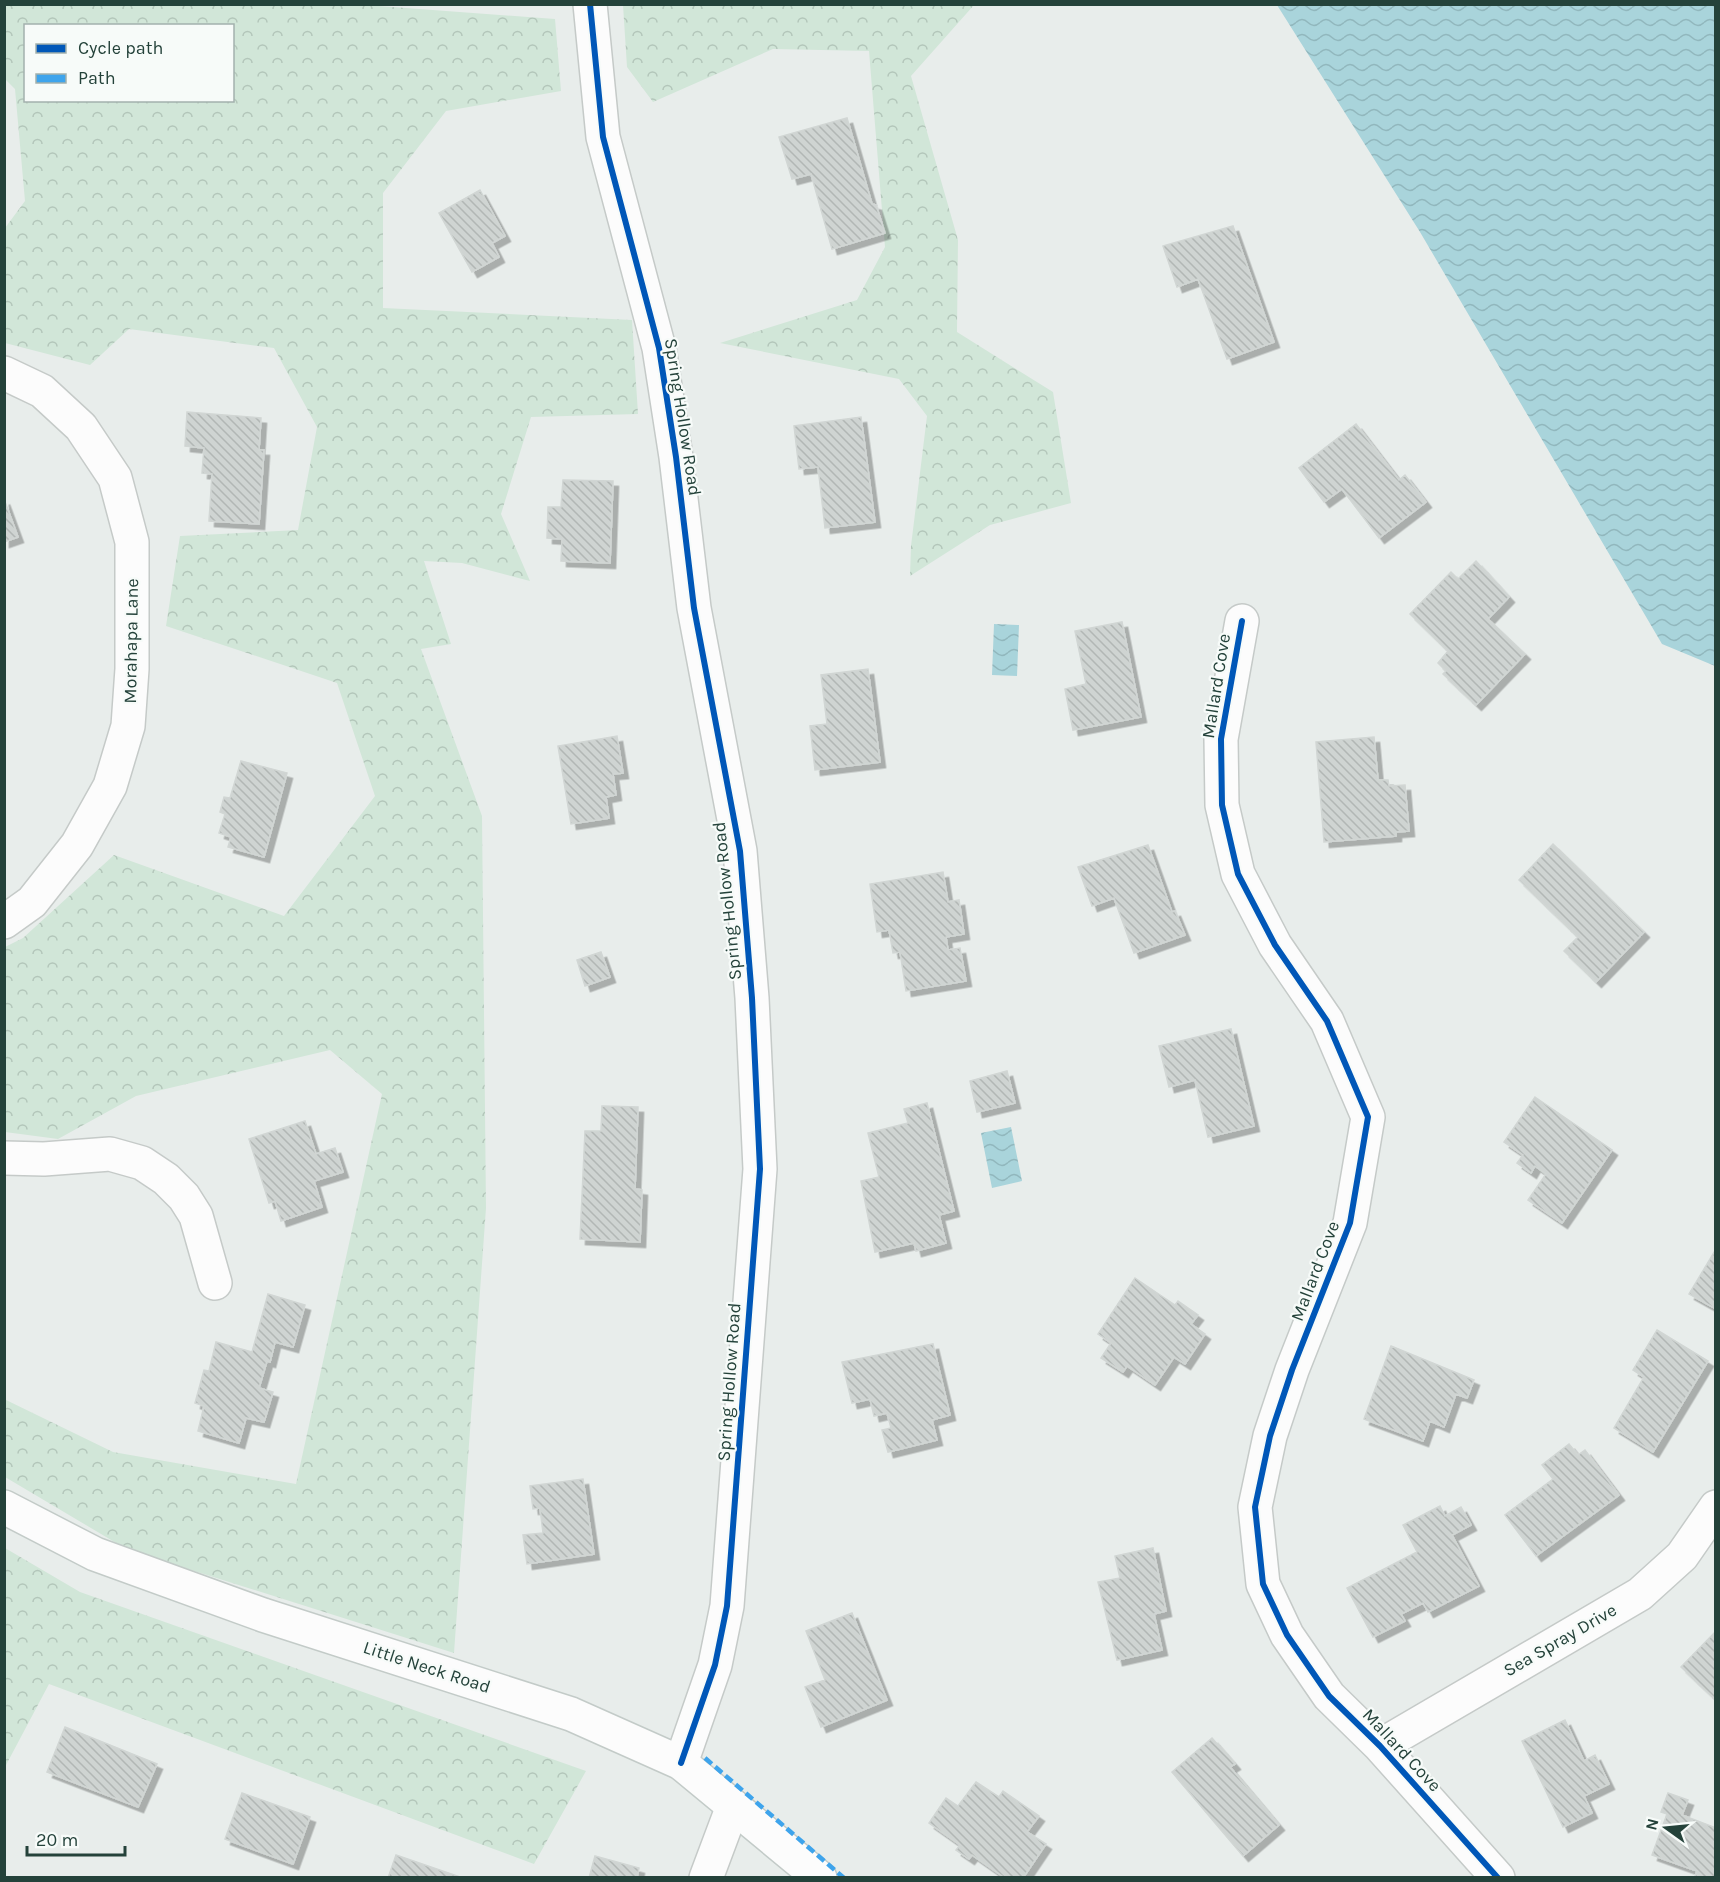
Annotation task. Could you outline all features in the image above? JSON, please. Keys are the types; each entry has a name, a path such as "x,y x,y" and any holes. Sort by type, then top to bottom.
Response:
{"street":[{"name":"Spring Hollow Road","path":"590,4 603,137 659,348 676,457 694,608 740,851 752,998 760,1169 727,1606 715,1665 681,1763"},
{"name":"Morahapa Lane","path":"4,373 42,391 81,427 115,478 132,542 132,669 128,726 110,786 77,845 32,902 4,922"},
{"name":"Mallard Cove","path":"1242,621 1221,739 1222,805 1238,874 1275,945 1328,1021 1368,1117 1350,1223 1292,1370 1270,1436 1255,1507 1263,1584 1287,1635 1329,1696 1380,1746 1498,1878"},
{"path":"4,1158 44,1160 110,1154 142,1162 166,1179 190,1207 203,1238 215,1283"},
{"name":"Sea Spray Drive","path":"1380,1746 1640,1594 1682,1556 1716,1507"},
{"name":"Little Neck Road","path":"4,1508 95,1554 263,1615 571,1714 681,1763 820,1878"},
{"path":"706,1878 733,1806"}],"green space":[{"path":"352,4 555,19 561,91 446,111 383,193 383,308 632,320 638,414 531,417 501,514 530,581 462,563 424,561 451,644 421,649 482,816 486,1208 454,1653 128,1550 5,1477 4,1399 113,1452 296,1484 382,1094 330,1050 136,1096 58,1139 5,1132 5,947 23,938 114,855 284,916 375,796 337,683 166,626 180,536 298,530 317,427 274,348 129,329 90,365 5,343 5,228 25,201 15,89 5,79 5,5"},
{"path":"623,5 974,5 911,76 958,240 957,332 1053,392 1071,503 990,525 910,576 911,546 927,416 899,379 720,343 857,300 885,247 869,51 773,49 653,102 627,67"},
{"path":"5,1548 80,1592 586,1771 534,1864 49,1684 5,1767"}],"water":[{"path":"1277,5 1715,5 1715,666 1662,644 1420,232"},
{"path":"994,624 1019,625 1017,676 992,675"},
{"path":"1011,1127 1022,1181 992,1188 981,1133"}],"building":[{"path":"847,118 872,204 876,205 885,233 832,249 811,174 792,179 779,137"},
{"path":"480,190 505,236 492,243 499,257 472,272 439,213"},
{"path":"1233,226 1274,342 1227,359 1198,279 1177,287 1163,246"},
{"path":"187,412 261,418 259,450 264,450 259,524 209,521 212,474 202,473 204,448 185,446"},
{"path":"861,417 875,522 825,528 818,467 799,469 794,426"},
{"path":"1356,424 1399,480 1405,475 1426,502 1379,538 1342,489 1324,502 1299,468"},
{"path":"563,480 613,481 610,563 561,561 562,539 547,538 548,507 561,507"},
{"path":"4,499 18,537 4,542"},
{"path":"1476,561 1509,597 1488,619 1525,654 1476,705 1443,674 1446,671 1438,663 1448,651 1410,614 1451,572 1458,579"},
{"path":"1122,622 1141,717 1073,730 1065,689 1086,684 1075,631"},
{"path":"868,669 880,762 815,770 810,726 827,724 821,675"},
{"path":"617,736 623,773 613,774 616,795 606,797 609,818 571,824 558,746"},
{"path":"1374,737 1378,780 1388,780 1389,786 1405,785 1409,831 1396,832 1396,836 1324,842 1316,742"},
{"path":"241,761 287,773 264,857 228,847 231,837 219,833 225,814 220,812 224,797 230,798"},
{"path":"1553,844 1644,932 1596,982 1564,951 1578,937 1519,880"},
{"path":"1148,845 1172,912 1175,911 1185,935 1134,953 1114,898 1092,906 1078,867"},
{"path":"943,872 948,902 959,900 964,934 946,937 948,950 960,948 966,981 906,991 900,952 893,953 889,930 877,932 870,884"},
{"path":"601,952 610,977 585,986 577,960"},
{"path":"1231,1029 1254,1126 1208,1137 1195,1080 1169,1087 1159,1046"},
{"path":"1007,1071 1015,1103 977,1112 970,1081"},
{"path":"1535,1097 1612,1150 1562,1223 1528,1200 1546,1174 1535,1166 1531,1173 1517,1163 1523,1155 1504,1142"},
{"path":"927,1103 954,1211 939,1215 946,1243 916,1251 914,1243 875,1252 861,1181 879,1177 868,1133 908,1123 904,1109"},
{"path":"602,1106 638,1107 635,1189 642,1190 640,1242 580,1239 585,1131 601,1131"},
{"path":"305,1121 316,1154 335,1148 343,1172 314,1181 322,1207 281,1221 275,1201 269,1203 249,1139"},
{"path":"1716,1249 1716,1309 1689,1294"},
{"path":"1135,1278 1175,1305 1178,1301 1198,1315 1191,1324 1205,1334 1185,1364 1174,1357 1155,1385 1127,1366 1123,1372 1101,1358 1111,1343 1098,1334"},
{"path":"268,1294 305,1305 293,1347 275,1342 270,1362 267,1361 259,1388 273,1392 264,1422 246,1418 239,1443 198,1431 204,1406 195,1403 204,1370 209,1371 216,1342 252,1352"},
{"path":"1657,1330 1708,1361 1653,1452 1614,1428 1644,1377 1633,1370"},
{"path":"933,1344 950,1415 932,1420 937,1440 888,1452 882,1430 891,1428 887,1413 874,1416 870,1399 852,1403 842,1362"},
{"path":"1391,1346 1474,1380 1467,1398 1456,1394 1444,1427 1430,1421 1423,1441 1364,1419"},
{"path":"1569,1444 1578,1455 1585,1450 1619,1495 1536,1556 1505,1515 1553,1479 1542,1465"},
{"path":"583,1479 594,1554 527,1564 523,1535 543,1533 540,1508 533,1509 530,1486"},
{"path":"1440,1506 1445,1516 1461,1507 1471,1525 1452,1535 1479,1586 1428,1612 1423,1603 1401,1614 1405,1621 1373,1637 1347,1588 1417,1552 1403,1525"},
{"path":"1153,1548 1166,1611 1154,1614 1162,1650 1117,1660 1098,1582 1120,1578 1115,1556"},
{"path":"852,1613 887,1700 821,1727 805,1687 825,1680 806,1631"},
{"path":"1716,1631 1716,1700 1681,1667"},
{"path":"1565,1720 1584,1761 1595,1755 1609,1784 1584,1796 1592,1813 1563,1827 1522,1741"},
{"path":"65,1727 157,1764 138,1807 47,1772"},
{"path":"1212,1738 1235,1764 1230,1767 1279,1825 1243,1856 1172,1772"},
{"path":"976,1782 999,1797 1003,1791 1039,1816 1027,1832 1046,1844 1023,1878 1005,1878 972,1855 969,1859 956,1850 960,1845 929,1823 946,1798 958,1806"},
{"path":"242,1793 310,1817 293,1864 225,1839"},
{"path":"1668,1793 1688,1800 1682,1815 1716,1828 1716,1878 1700,1878 1695,1876 1697,1871 1652,1855 1667,1814 1661,1812"},
{"path":"396,1855 460,1877 388,1878"},
{"path":"595,1856 639,1868 637,1878 589,1878"}],"marked path":[{"path":"705,1758 844,1878"}],"cycle path":[{"path":"590,4 603,137 659,348 676,457 694,608 740,851 752,998 760,1169 727,1606 715,1665 681,1763"},
{"path":"1242,621 1221,739 1222,805 1238,874 1275,945 1327,1021 1368,1117 1350,1223 1292,1370 1270,1436 1255,1507 1263,1584 1287,1635 1329,1696 1380,1746 1498,1878"}]}
